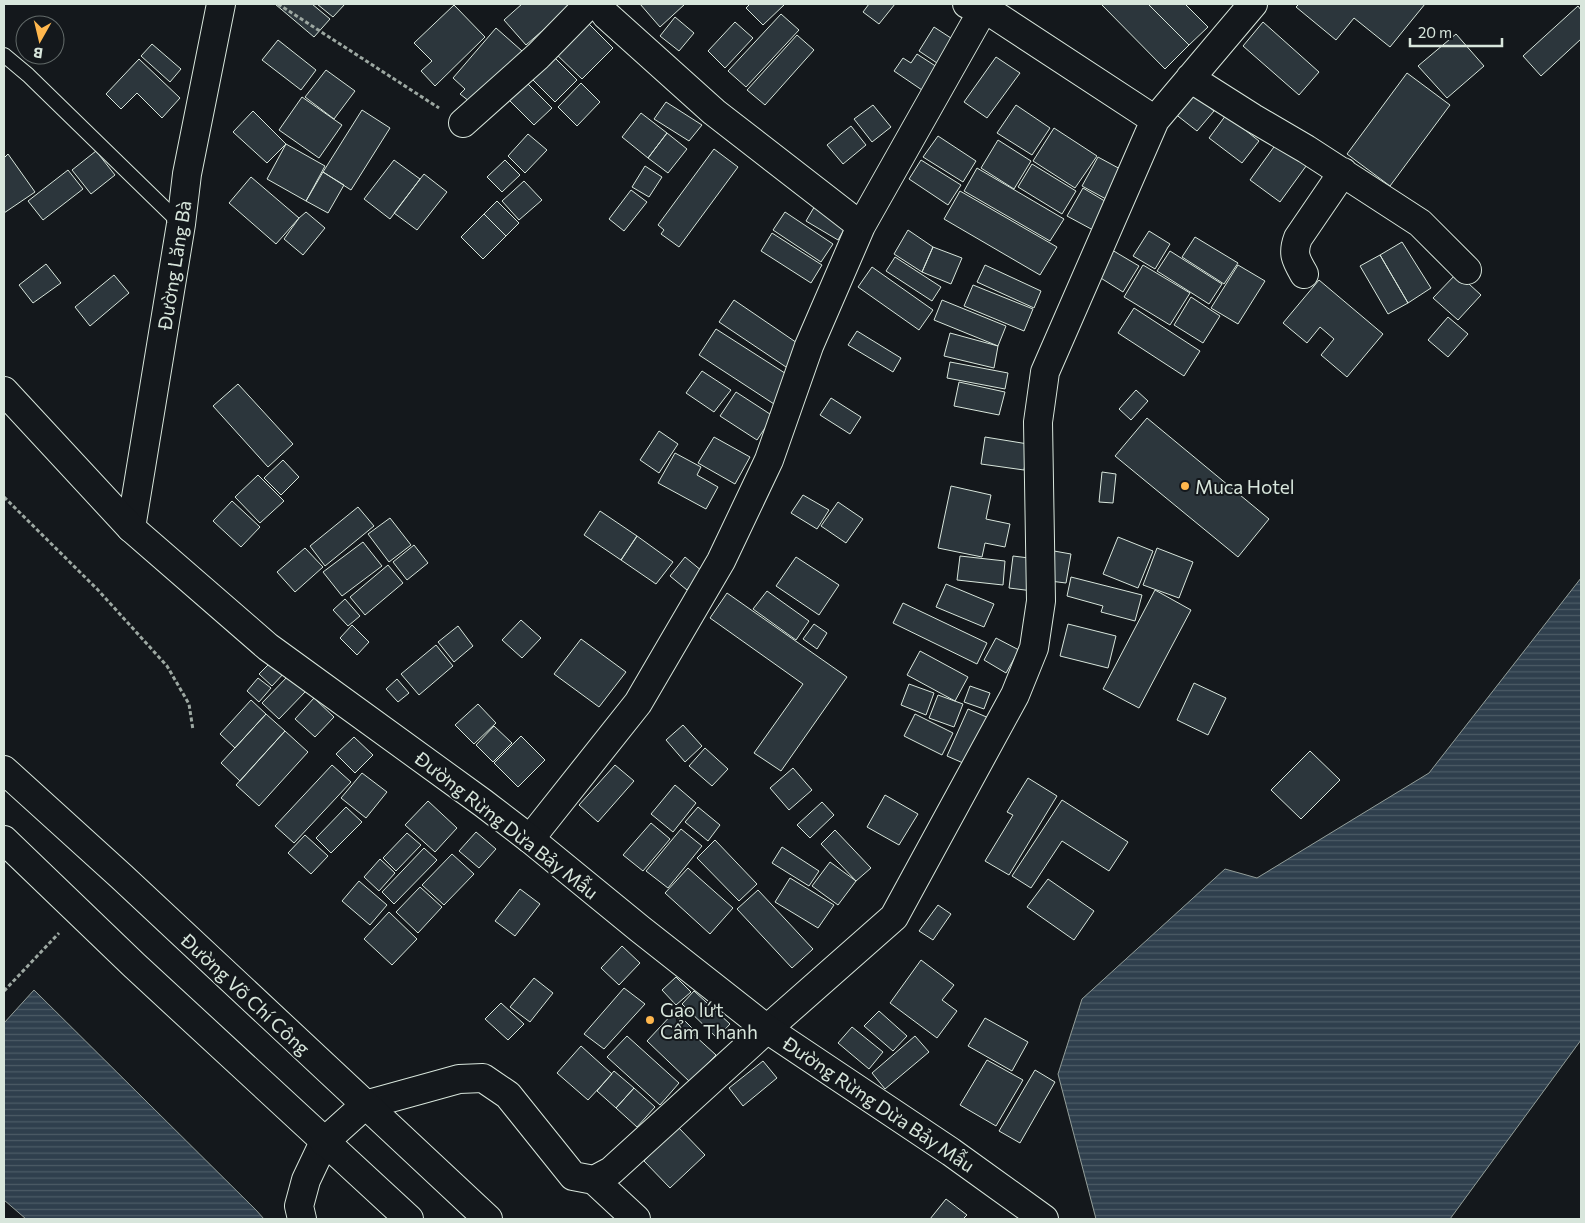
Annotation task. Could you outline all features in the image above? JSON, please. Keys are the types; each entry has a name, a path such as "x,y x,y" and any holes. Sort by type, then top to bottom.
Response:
{"street":[{"name":"Đường Lăng Bà","path":"131,528 181,224 187,174 221,4"},
{"path":"463,123 538,56 589,4"},
{"path":"598,4 606,15 714,112 861,226"},
{"path":"594,1180 611,1171 894,917 1016,695 1034,648 1041,601 1038,422 1045,372 1155,120 1252,4"},
{"path":"530,839 638,703 721,561 769,460 809,346 861,226 976,6 1155,120"},
{"path":"1190,78 1306,149 1420,223 1467,270"},
{"path":"1304,274 1295,257 1295,246 1298,238 1342,172"},
{"name":"Đường Rừng Dừa Bảy Mẫu","path":"4,391 131,528 268,647 483,802 767,1029 951,1152 1044,1219"},
{"name":"Đường Võ Chí Công","path":"4,770 488,1219"},
{"path":"4,840 324,1142 409,1219"},
{"path":"302,1219 299,1206 306,1180 324,1142 365,1105 459,1079 484,1078 508,1095 573,1176 594,1180 636,1219"}],"lane":[{"path":"4,56 28,75 181,224"}],"path":[{"path":"278,4 463,123"},
{"path":"4,497 98,590 167,666 189,704 193,730"},
{"path":"4,991 79,912"}],"water":[{"path":"1581,578 1581,1040 1450,1219 1096,1219 1058,1074 1082,999 1225,869 1257,878 1429,773"},
{"path":"34,990 264,1219 26,1219 4,1200 4,1023"}],"building":[{"path":"275,4 312,4 330,19 314,37"},
{"path":"317,4 345,4 333,17"},
{"path":"522,4 573,4 526,45 504,20"},
{"path":"640,4 685,4 660,27"},
{"path":"750,4 785,4 763,25 746,8"},
{"path":"869,4 895,4 879,24 863,12"},
{"path":"1101,4 1148,4 1189,45 1165,69"},
{"path":"1148,4 1185,4 1208,27 1189,45"},
{"path":"1299,4 1425,4 1390,47 1354,18 1336,40 1296,7"},
{"path":"454,5 485,37 435,86 421,71 432,61 414,43"},
{"path":"1578,6 1581,10 1581,39 1541,76 1523,56"},
{"path":"781,14 799,30 746,87 728,71"},
{"path":"675,17 694,33 679,51 660,36"},
{"path":"584,19 613,48 582,79 553,51"},
{"path":"735,22 753,38 725,68 708,51"},
{"path":"1263,22 1319,72 1299,95 1243,46"},
{"path":"934,27 954,40 937,63 919,51"},
{"path":"496,28 522,51 474,105 460,94 465,89 453,78"},
{"path":"1456,34 1484,66 1447,98 1418,66"},
{"path":"797,35 814,50 765,105 747,90"},
{"path":"278,40 316,70 301,90 262,60"},
{"path":"152,44 181,69 170,82 141,56"},
{"path":"551,54 577,80 555,102 529,76"},
{"path":"917,54 937,67 922,90 894,71 903,58 911,63"},
{"path":"996,57 1020,73 987,118 964,102"},
{"path":"139,59 180,98 162,118 137,93 121,109 106,94"},
{"path":"326,70 355,91 334,119 305,97"},
{"path":"1407,73 1450,105 1390,186 1347,154"},
{"path":"522,78 552,108 534,125 504,95"},
{"path":"581,83 600,102 577,126 558,107"},
{"path":"1191,92 1214,111 1197,131 1174,113"},
{"path":"302,97 342,125 319,158 279,130"},
{"path":"666,102 702,125 689,141 654,119"},
{"path":"873,105 891,127 872,142 854,119"},
{"path":"1016,105 1050,128 1032,155 997,133"},
{"path":"362,110 390,128 351,190 323,172"},
{"path":"253,111 286,144 267,163 233,132"},
{"path":"641,113 667,133 648,158 622,137"},
{"path":"1226,115 1259,141 1242,163 1209,138"},
{"path":"851,126 866,145 843,164 827,145"},
{"path":"1054,128 1097,156 1075,188 1033,161"},
{"path":"667,133 687,149 668,173 648,158"},
{"path":"528,134 547,150 525,173 508,156"},
{"path":"938,136 976,161 963,182 923,157"},
{"path":"998,140 1031,161 1014,189 981,168"},
{"path":"1279,140 1309,162 1280,202 1250,180"},
{"path":"286,144 325,166 306,201 267,179"},
{"path":"714,149 738,167 679,247 661,234 664,230 658,225"},
{"path":"96,151 115,175 91,194 72,170"},
{"path":"8,154 35,192 4,213 4,158"},
{"path":"1098,157 1122,170 1106,199 1082,186"},
{"path":"394,160 420,179 390,219 364,199"},
{"path":"505,160 520,175 502,192 487,177"},
{"path":"921,160 961,185 948,205 909,179"},
{"path":"1032,164 1076,191 1062,214 1018,187"},
{"path":"645,166 662,177 649,197 632,187"},
{"path":"977,168 1064,219 1050,241 964,191"},
{"path":"68,170 83,189 43,220 28,201"},
{"path":"323,172 344,185 328,213 306,201"},
{"path":"424,174 447,192 417,230 394,213"},
{"path":"251,177 299,218 276,244 229,203"},
{"path":"524,181 542,200 519,220 502,201"},
{"path":"1083,188 1108,203 1093,230 1067,216"},
{"path":"631,190 647,202 624,231 609,219"},
{"path":"960,191 1057,247 1040,275 944,219"},
{"path":"497,201 519,223 506,236 484,214"},
{"path":"816,204 848,223 838,240 806,221"},
{"path":"306,212 325,228 303,255 284,239 299,218"},
{"path":"785,212 833,244 821,262 773,230"},
{"path":"484,214 506,236 483,259 461,237"},
{"path":"908,230 933,247 922,272 894,254"},
{"path":"1149,231 1170,244 1155,269 1133,256"},
{"path":"772,233 822,265 811,283 761,251"},
{"path":"1195,237 1238,263 1224,284 1182,257"},
{"path":"1402,242 1431,288 1408,303 1380,255"},
{"path":"933,247 962,258 951,284 922,272"},
{"path":"1112,250 1139,266 1123,292 1096,275"},
{"path":"1170,251 1222,284 1209,304 1157,271"},
{"path":"1380,255 1408,303 1388,314 1360,266"},
{"path":"895,257 941,287 932,301 886,271"},
{"path":"46,264 61,283 33,303 19,285"},
{"path":"985,265 1041,291 1034,308 977,282"},
{"path":"1143,265 1190,293 1170,325 1124,297"},
{"path":"1238,265 1265,281 1238,324 1211,308"},
{"path":"872,267 933,310 919,330 858,287"},
{"path":"1457,273 1481,295 1458,320 1433,298"},
{"path":"114,275 129,293 90,326 75,307"},
{"path":"1319,280 1383,334 1347,377 1321,355 1334,339 1320,327 1307,343 1283,323"},
{"path":"973,285 1033,309 1024,331 964,306"},
{"path":"1191,297 1220,316 1203,343 1174,325"},
{"path":"734,300 803,347 789,369 719,322"},
{"path":"942,300 1006,326 998,346 934,320"},
{"path":"1134,308 1200,351 1184,376 1118,333"},
{"path":"1448,317 1468,334 1448,357 1428,340"},
{"path":"716,329 791,377 774,404 699,355"},
{"path":"857,331 901,358 893,372 848,345"},
{"path":"950,333 998,346 994,368 944,356"},
{"path":"950,362 1008,373 1005,389 947,378"},
{"path":"702,371 731,390 714,412 686,393"},
{"path":"959,382 1005,392 999,415 954,406"},
{"path":"238,384 293,444 268,467 213,406"},
{"path":"1136,390 1148,401 1131,420 1119,409"},
{"path":"736,392 773,416 757,440 720,416"},
{"path":"831,398 861,417 850,434 820,415"},
{"path":"1147,418 1269,519 1238,557 1115,456"},
{"path":"659,431 678,444 659,473 640,460"},
{"path":"714,437 750,457 735,484 698,463"},
{"path":"985,437 1028,444 1024,470 981,464"},
{"path":"675,453 701,467 697,475 718,487 706,509 658,483"},
{"path":"283,460 299,477 281,495 264,478"},
{"path":"1102,472 1116,474 1113,503 1099,502"},
{"path":"258,475 284,501 260,523 235,497"},
{"path":"951,486 991,495 986,519 1010,524 1005,547 985,543 982,557 938,548"},
{"path":"803,495 829,510 817,529 791,513"},
{"path":"232,501 260,527 241,547 213,521"},
{"path":"838,502 863,519 846,543 821,526"},
{"path":"358,507 374,526 325,566 310,546"},
{"path":"600,511 637,536 621,560 584,535"},
{"path":"390,518 411,545 389,562 368,534"},
{"path":"637,536 673,562 656,584 621,560"},
{"path":"1118,537 1153,551 1138,588 1103,574"},
{"path":"363,542 382,566 342,596 323,572"},
{"path":"414,545 428,563 407,580 393,562"},
{"path":"305,548 323,567 295,592 277,572"},
{"path":"1157,548 1193,562 1179,598 1143,585"},
{"path":"1054,551 1071,554 1066,583 1050,581"},
{"path":"960,556 1005,561 1003,585 957,580"},
{"path":"1013,556 1037,559 1033,591 1009,588"},
{"path":"685,557 702,571 687,590 670,576"},
{"path":"796,557 839,585 819,615 776,586"},
{"path":"388,565 403,583 365,615 350,597"},
{"path":"1071,577 1142,595 1135,621 1101,612 1103,606 1067,596"},
{"path":"946,584 994,604 984,627 936,607"},
{"path":"1155,590 1191,610 1139,708 1103,689"},
{"path":"767,591 809,621 796,640 753,609"},
{"path":"727,593 847,677 781,771 754,753 803,684 710,618"},
{"path":"345,599 360,616 348,626 333,610"},
{"path":"903,603 987,643 977,664 893,623"},
{"path":"521,620 541,638 522,658 502,640"},
{"path":"814,624 827,633 817,649 803,639"},
{"path":"1068,624 1116,636 1108,668 1060,656"},
{"path":"352,625 369,642 357,655 340,638"},
{"path":"458,626 473,646 454,662 438,642"},
{"path":"996,638 1019,650 1006,673 984,660"},
{"path":"581,639 626,672 599,707 554,674"},
{"path":"436,645 453,666 419,695 401,674"},
{"path":"920,651 968,677 955,701 907,675"},
{"path":"273,660 285,672 272,686 259,674"},
{"path":"289,675 306,691 279,719 262,703"},
{"path":"258,678 271,688 259,702 247,691"},
{"path":"397,679 409,693 398,702 386,689"},
{"path":"1194,683 1226,698 1208,735 1177,720"},
{"path":"909,684 934,693 926,715 901,705"},
{"path":"970,686 990,693 984,709 964,702"},
{"path":"938,695 963,704 954,727 929,718"},
{"path":"314,698 334,717 315,737 295,719"},
{"path":"251,700 266,714 235,748 220,734"},
{"path":"478,704 496,723 474,744 455,725"},
{"path":"968,709 991,719 970,766 947,756"},
{"path":"266,714 285,731 240,781 221,763"},
{"path":"915,714 953,733 942,755 904,736"},
{"path":"683,725 702,746 685,762 666,740"},
{"path":"494,726 512,743 493,762 476,745"},
{"path":"285,731 308,752 259,806 236,785"},
{"path":"521,736 545,760 518,787 494,763"},
{"path":"354,737 373,755 355,773 336,754"},
{"path":"705,748 728,769 712,786 689,766"},
{"path":"1310,751 1340,780 1301,819 1271,790"},
{"path":"332,765 351,782 294,843 275,826"},
{"path":"615,765 634,781 598,822 579,805"},
{"path":"793,768 812,790 789,810 770,788"},
{"path":"362,773 387,792 366,818 341,798"},
{"path":"1028,778 1057,796 1009,875 985,861 1013,815 1007,812"},
{"path":"675,785 696,803 673,832 651,814"},
{"path":"885,795 918,814 899,845 867,827"},
{"path":"1062,800 1128,842 1109,871 1062,841 1031,888 1012,876"},
{"path":"428,801 457,828 435,852 405,825"},
{"path":"822,802 834,815 810,838 797,825"},
{"path":"346,807 362,822 331,853 316,838"},
{"path":"698,807 720,825 708,841 685,822"},
{"path":"651,823 670,839 643,871 623,855"},
{"path":"681,829 702,846 668,888 646,871"},
{"path":"835,830 871,868 856,881 821,844"},
{"path":"476,832 496,849 479,868 459,851"},
{"path":"407,833 421,845 396,871 383,858"},
{"path":"305,835 328,856 311,874 288,853"},
{"path":"715,840 757,884 739,901 697,858"},
{"path":"782,847 819,871 809,886 772,863"},
{"path":"424,848 437,860 394,904 382,892"},
{"path":"452,854 474,874 444,905 422,885"},
{"path":"380,859 395,873 379,891 364,877"},
{"path":"830,862 856,881 838,905 812,886"},
{"path":"688,868 733,908 710,934 665,893"},
{"path":"790,878 834,905 818,928 775,902"},
{"path":"1048,879 1094,911 1074,940 1027,907"},
{"path":"359,881 387,905 370,925 342,901"},
{"path":"420,887 442,907 418,933 396,912"},
{"path":"520,889 540,904 515,936 495,921"},
{"path":"758,890 813,949 792,968 737,909"},
{"path":"938,905 951,914 933,940 919,931"},
{"path":"389,912 417,939 392,965 364,939"},
{"path":"622,946 640,963 619,985 601,968"},
{"path":"921,960 954,985 942,1000 957,1011 937,1038 890,1003"},
{"path":"676,977 691,992 676,1005 662,990"},
{"path":"534,978 553,993 530,1022 510,1007"},
{"path":"624,988 645,1004 604,1049 584,1034"},
{"path":"694,991 730,1024 717,1038 682,1004"},
{"path":"501,1003 524,1024 508,1040 485,1019"},
{"path":"675,1011 696,1032 693,1034 716,1055 690,1082 647,1041"},
{"path":"879,1011 907,1036 893,1051 864,1026"},
{"path":"985,1018 1028,1042 1012,1071 968,1046"},
{"path":"852,1027 883,1052 869,1069 838,1043"},
{"path":"627,1036 679,1083 660,1105 607,1057"},
{"path":"915,1036 929,1052 885,1089 872,1073"},
{"path":"581,1046 612,1074 588,1100 557,1073"},
{"path":"987,1060 1023,1080 996,1126 960,1105"},
{"path":"763,1061 777,1078 743,1106 729,1088"},
{"path":"1035,1070 1055,1082 1020,1143 999,1131"},
{"path":"614,1071 634,1088 616,1108 597,1091"},
{"path":"634,1088 655,1107 637,1127 616,1108"},
{"path":"678,1127 705,1155 670,1188 644,1161"},
{"path":"946,1199 967,1215 963,1219 930,1219"}],"place":[{"name":"Muca Hotel","path":"1185,486"},
{"name":"Gạo lứt Cẩm Thanh","path":"650,1020"}]}
